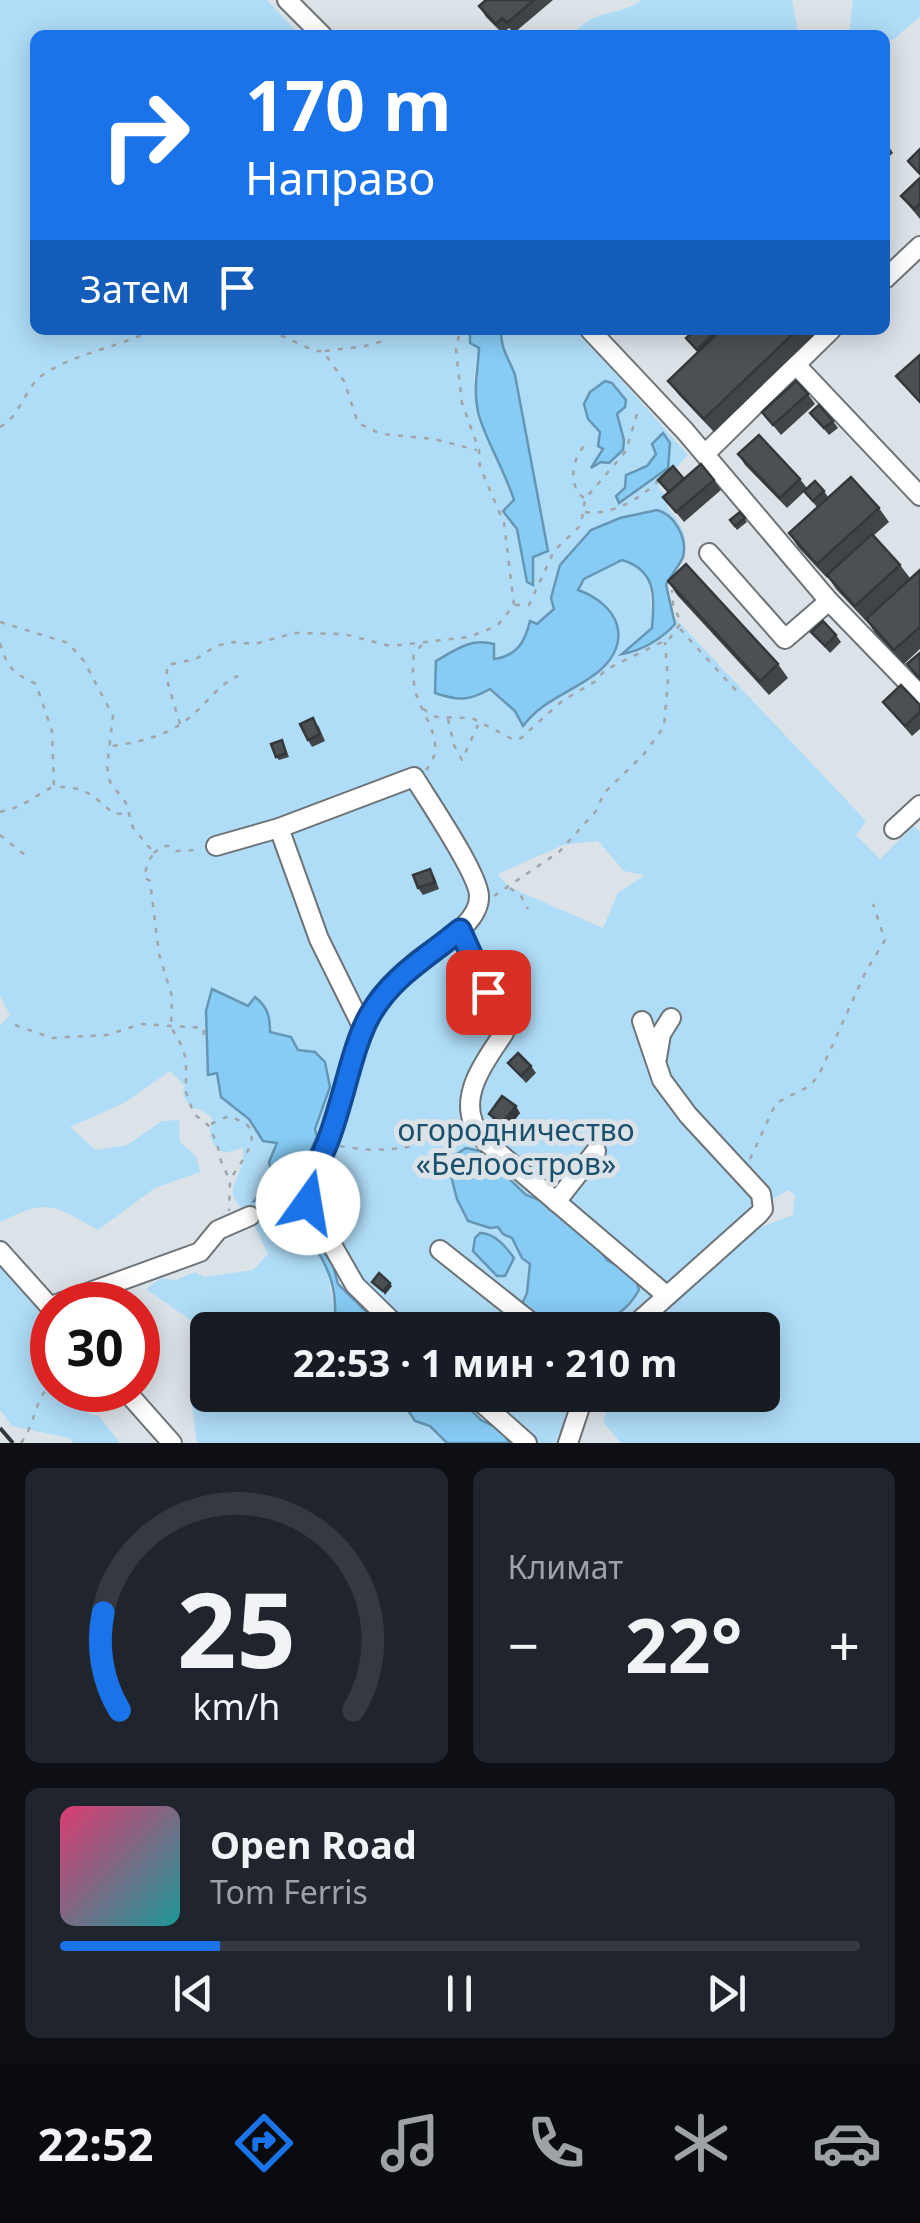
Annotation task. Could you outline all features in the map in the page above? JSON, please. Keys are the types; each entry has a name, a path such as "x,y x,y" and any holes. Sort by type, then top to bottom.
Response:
{"street":[{"path":"287,0 317,30"},
{"path":"890,274 920,246"},
{"path":"595,335 705,454 829,601 920,695"},
{"path":"705,454 826,335"},
{"path":"796,365 920,496"},
{"path":"709,553 785,639 829,601"},
{"path":"216,846 279,828 414,777 480,894 478,905 460,930 391,985 370,1014 325,1145 310,1177 299,1186 355,1286 382,1312"},
{"path":"894,829 920,805"},
{"path":"279,828 319,939 364,1030"},
{"path":"460,930 504,1033 470,1094 472,1121 482,1137 666,1295"},
{"path":"656,1064 661,1034 671,1018"},
{"path":"642,1021 662,1080 688,1115 761,1194 763,1209 648,1312"},
{"path":"556,1202 596,1151"},
{"path":"119,1282 200,1252 218,1230 241,1220"},
{"path":"440,1250 518,1312"},
{"path":"0,1251 30,1283"},
{"path":"145,1412 172,1443"},
{"path":"492,1412 526,1443"},
{"path":"568,1443 578,1412"}],"path":[{"path":"0,427 12,420 41,376 78,357 105,351 137,335"},
{"path":"280,335 315,351 387,340"},
{"path":"180,724 167,680 167,664 196,659 216,646 232,642 256,644 294,633 344,634 390,646 423,644 482,633 497,626 514,605 504,522 480,467 479,450 462,403 456,350 459,335"},
{"path":"324,351 344,380 358,423 380,434 434,439 479,450"},
{"path":"514,605 529,605 554,551 580,525 585,500 626,451 636,409 655,398"},
{"path":"585,500 576,492 573,478 577,456 586,444"},
{"path":"584,512 604,513 637,498 658,481"},
{"path":"423,709 436,718 472,718 514,740 520,738 542,715 596,681 605,670 665,642 681,623 672,590"},
{"path":"0,622 68,643 84,662 113,716 107,768 110,782 126,804 133,828 154,853"},
{"path":"679,628 740,695"},
{"path":"478,905 559,852 596,811 604,794 664,728 668,680 665,642"},
{"path":"0,643 6,663 14,673 36,684 52,732 54,787"},
{"path":"414,777 433,762 436,749 433,731 415,691 412,664 414,654 423,644"},
{"path":"110,747 154,737 180,724 225,681 238,676"},
{"path":"448,719 462,760 479,724"},
{"path":"0,812 54,787 82,789 102,800 114,814 127,813"},
{"path":"0,836 30,858"},
{"path":"216,846 187,852 162,846 148,862 144,877 150,881 159,954 172,996 171,1026 183,1048 186,1092 194,1114 208,1126 230,1181 228,1205 241,1220 282,1198"},
{"path":"509,887 522,896 528,909"},
{"path":"744,1175 766,1130 770,1110 776,1103 808,1088 818,1076 866,971 885,940 873,904"},
{"path":"16,1024 52,1038 107,1035 142,1024 204,1028 203,1043"},
{"path":"208,1126 229,1116 244,1122 250,1131 247,1158 230,1181"},
{"path":"325,1145 387,1149 419,1144 442,1133 453,1132 473,1140 482,1137"},
{"path":"21,1443 34,1426 36,1412"}],"green space":[{"name":"огородничество «Белоостров»","path":"0,0 267,0 295,30 30,30 30,335 471,335 479,348 474,377 479,416 514,500 527,582 532,585 533,557 548,550 510,360 501,350 501,335 581,335 688,455 658,487 672,502 667,507 685,538 683,554 668,585 674,617 866,821 856,835 880,859 914,826 920,832 920,1443 621,1443 603,1422 606,1412 780,1412 780,1312 381,1312 366,1299 297,1188 286,1193 279,1187 307,1157 330,1086 296,1048 270,1032 267,1013 255,998 248,1007 233,1000 206,1011 208,1038 216,1075 229,1098 263,1141 277,1142 272,1175 260,1190 263,1199 275,1190 283,1195 248,1215 233,1191 243,1148 224,1153 212,1142 212,1117 190,1108 183,1094 185,1086 170,1071 124,1103 70,1127 96,1150 127,1145 162,1121 179,1120 180,1142 196,1156 200,1172 155,1188 98,1230 50,1207 29,1209 0,1222 0,1026 10,1015 0,996","holes":["625,407 617,414 623,450 592,465 603,448 598,445 600,432 588,419","670,443 664,468 641,489 629,496 620,491 626,488 633,469 647,466 656,454 655,449","591,530 675,567 666,585 674,624 639,651 652,628 649,577 638,565 622,560 584,579 578,591 600,671 549,701 523,725 497,696 437,675 436,661 494,659 516,652 526,636 554,609 581,544","598,841 624,871 645,875 618,893 603,928 509,887 498,874 563,845","789,1190 795,1195 793,1215 753,1230 768,1202"]},
{"path":"642,0 792,0 798,30 578,30 599,16"},
{"path":"853,0 920,0 920,16 893,40 890,30 850,30"},
{"path":"291,1203 329,1266 334,1312 190,1312 190,1321 160,1299 160,1282 156,1282 161,1278 176,1280 195,1272 204,1277 253,1270 268,1254 253,1223"},
{"path":"0,1261 30,1295 30,1412 88,1412 99,1416 120,1443 73,1443 69,1438 12,1426 0,1410"},
{"path":"193,1412 409,1412 415,1421 430,1426 447,1443 197,1443"},
{"path":"492,1412 578,1412 568,1443 527,1443"}],"shaded area":[{"path":"470,335 502,335 515,375 548,551 533,557 533,585 527,582 517,529 503,511 514,500 478,412 479,348 470,343"},
{"path":"605,381 612,383 626,400 617,414 623,450 609,463 601,462 591,468 603,449 598,446 600,432 588,419 584,404 590,392"},
{"path":"663,433 670,443 668,468 619,503 616,496 625,488 626,475 647,466 656,454 652,444"},
{"path":"657,510 674,522 684,550 666,585 675,624 664,635 622,654 652,628 653,605 647,577 622,560 584,579 578,590 603,604 617,625 616,648 609,660 588,679 549,702 523,726 515,711 490,689 463,698 435,693 436,661 451,652 471,644 494,644 494,659 519,647 530,621 537,624 554,609 551,598 560,565 591,530 620,518"},
{"path":"212,989 248,1006 255,997 267,1013 270,1032 291,1037 298,1050 315,1052 325,1062 330,1087 315,1129 317,1137 307,1157 279,1187 298,1202 302,1219 333,1265 338,1284 367,1312 335,1312 328,1270 280,1193 275,1190 254,1201 272,1175 269,1162 277,1143 263,1141 249,1119 221,1097 217,1073 208,1075 206,1011"},
{"path":"466,1148 480,1151 526,1195 542,1201 598,1247 607,1260 635,1276 639,1290 632,1301 620,1312 528,1312 521,1306 527,1293 530,1264 522,1258 512,1238 498,1227 468,1221 457,1199 447,1160"},
{"path":"480,1233 495,1238 514,1258 505,1276 497,1276 473,1251"},
{"path":"409,1412 473,1412 503,1431 509,1443 447,1443 430,1426 415,1421"}],"building":[{"path":"486,0 534,0 507,23 502,18 496,24 479,6"},
{"path":"920,149 920,174 908,161"},
{"path":"920,178 920,204 914,209 901,196"},
{"path":"689,335 712,335 697,350 686,338"},
{"path":"716,335 792,335 704,419 668,381"},
{"path":"920,355 920,402 896,376"},
{"path":"796,381 808,394 773,425 762,412"},
{"path":"819,405 833,421 824,428 810,413"},
{"path":"759,435 800,479 780,498 738,454"},
{"path":"701,464 714,480 676,512 663,497"},
{"path":"673,466 684,479 669,492 658,480"},
{"path":"851,477 879,508 817,564 789,533"},
{"path":"815,481 824,491 813,501 804,491"},
{"path":"740,512 745,518 735,526 730,520"},
{"path":"872,534 900,565 855,606 827,575"},
{"path":"686,564 778,664 760,681 668,581"},
{"path":"920,570 920,627 894,650 866,619"},
{"path":"823,621 836,635 825,646 811,632"},
{"path":"920,653 920,679 907,664"},
{"path":"901,685 920,705 920,712 905,726 883,702"},
{"path":"313,718 320,734 308,740 300,724"},
{"path":"282,740 286,753 276,757 271,744"},
{"path":"430,869 435,882 418,888 413,875"},
{"path":"518,1053 531,1066 521,1076 508,1063"},
{"path":"502,1096 516,1106 502,1123 489,1114"},
{"path":"379,1273 390,1283 383,1291 372,1282"}],"railway":[{"path":"0,1428 13,1443"}],"route":[{"path":"308,1203 299,1186 310,1177 322,1154 367,1021 391,985 460,930 488,992"}]}
